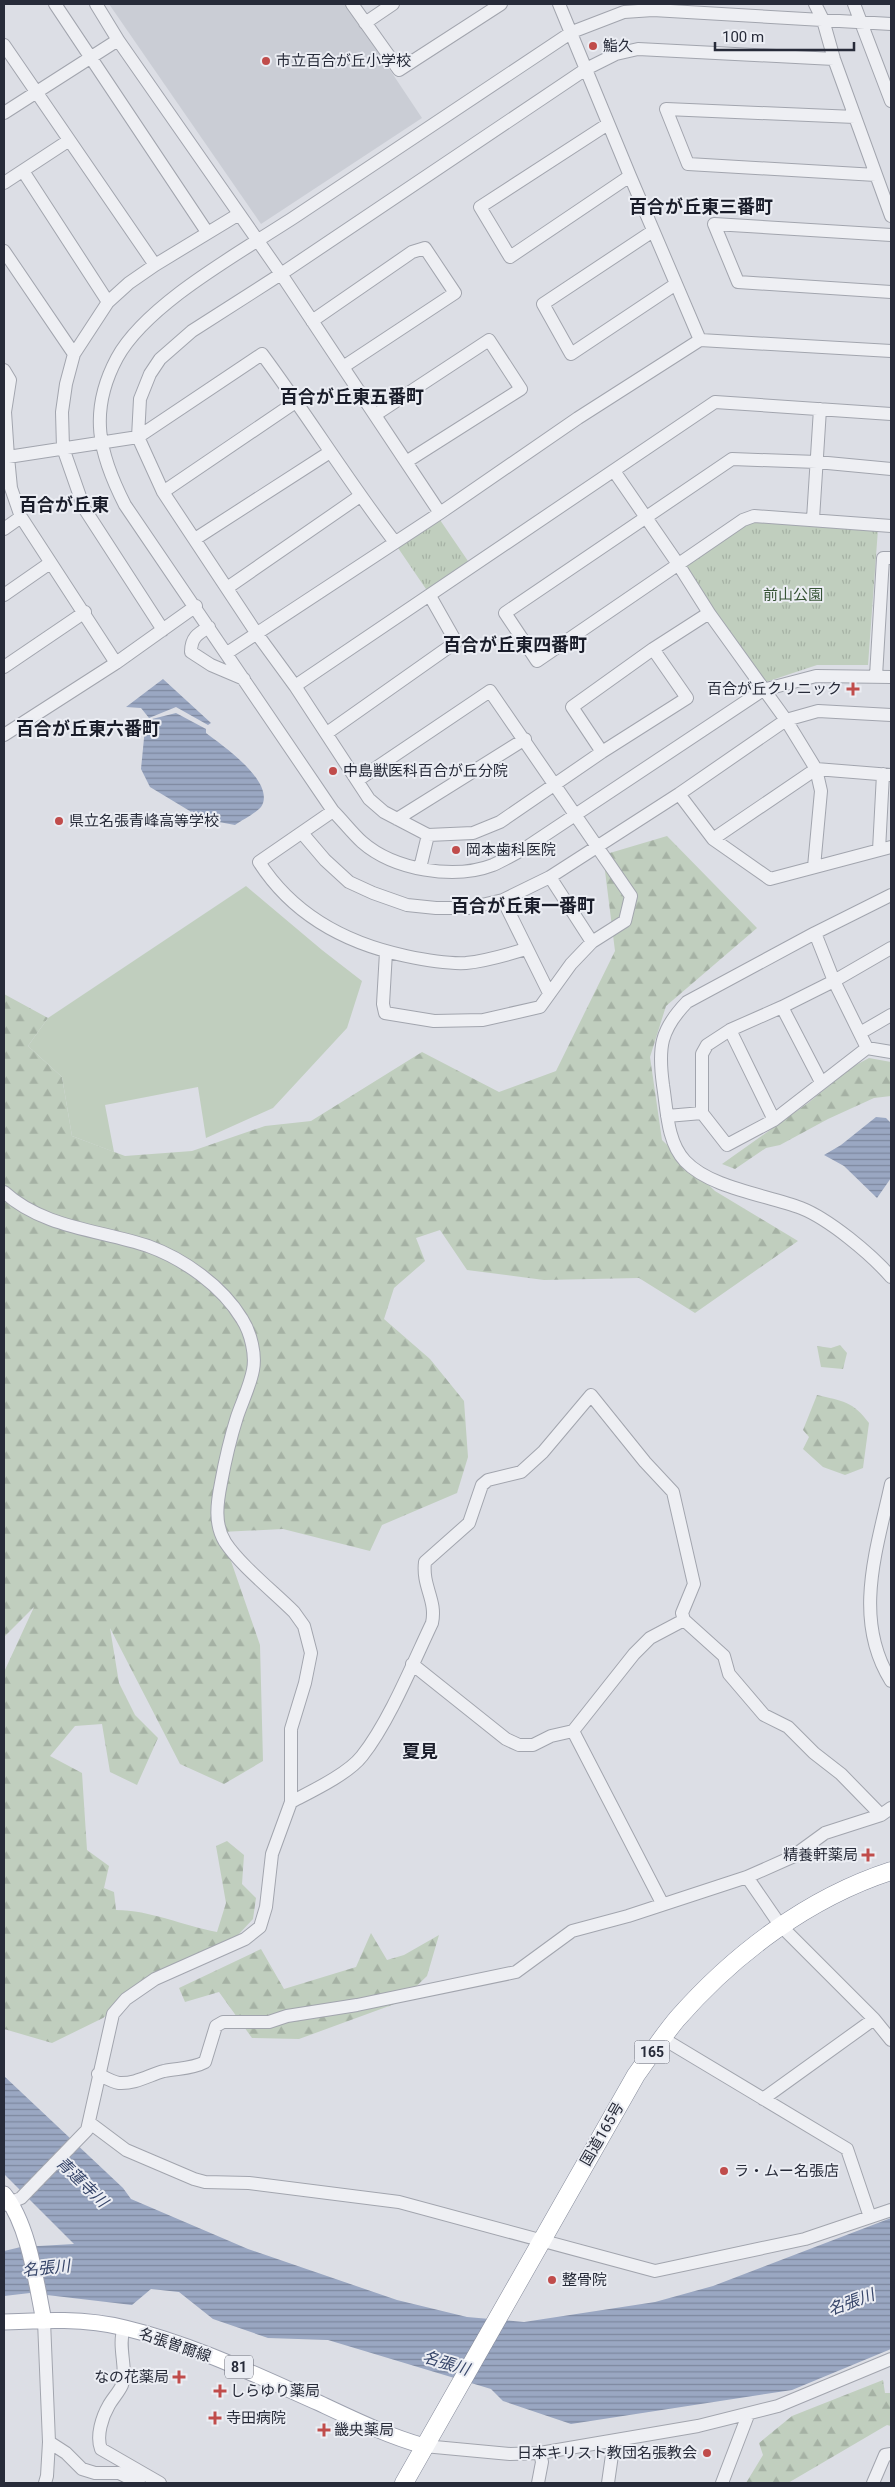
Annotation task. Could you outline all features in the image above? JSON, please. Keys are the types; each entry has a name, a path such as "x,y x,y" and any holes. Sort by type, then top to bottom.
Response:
{"highway":[{"name":"国道165号","path":"404,2483 636,2075 676,2020 721,1974 780,1925 834,1894 891,1871"}],"main road":[{"path":"10,2200 27,2244 44,2321"},
{"name":"名張曽爾線","path":"4,2322 44,2321 124,2327 238,2367 347,2416 427,2440"}],"street":[{"path":"55,4 208,232"},
{"path":"96,4 118,40 281,274 440,513"},
{"path":"352,4 399,70 501,4"},
{"path":"365,22 393,4"},
{"path":"559,4 653,232 700,340"},
{"path":"815,4 823,20 834,59 891,216"},
{"path":"854,4 891,101"},
{"path":"891,24 653,10 624,12 572,32 214,270 148,318 124,347 110,373 103,397 100,443 112,478 125,505 196,606 333,811 363,843 390,859 420,868 442,871 466,871 492,865 524,849 763,690 816,676 891,677"},
{"path":"4,113 36,90 118,40"},
{"path":"4,45 36,90 68,141 156,266"},
{"path":"653,649 687,698 602,752 500,822 473,833 428,835 397,820 369,799 295,686 257,634 163,492 138,437 140,399 150,374 160,359 192,331 281,274 586,69 616,54 638,49 834,59"},
{"path":"855,117 666,108 688,164 876,175"},
{"path":"608,124 480,207 510,257 630,176"},
{"path":"4,183 68,141"},
{"path":"24,171 108,302"},
{"path":"163,630 84,508 63,448 62,412 74,354 108,302 129,283 239,214"},
{"path":"891,235 714,224 738,282 891,292"},
{"path":"653,232 543,304 571,354 676,284"},
{"path":"312,320 412,252 425,248 455,293 343,367"},
{"path":"4,251 74,354"},
{"path":"375,415 489,340 495,348 521,389 406,462"},
{"path":"227,653 440,513 578,418 700,340 891,350"},
{"path":"6,459 138,437 262,354 297,401 360,496 394,542"},
{"path":"4,370 10,380 4,412 6,459 11,488 21,517 50,563 85,612 116,663"},
{"path":"163,492 297,401"},
{"path":"295,686 715,402 891,414"},
{"path":"813,519 820,409"},
{"path":"195,539 330,452"},
{"path":"891,469 817,462 732,459 505,613 537,660 743,520 754,516 891,526"},
{"path":"614,471 646,516 709,613 786,720 816,769 821,791 814,867"},
{"path":"227,588 360,496"},
{"path":"4,529 21,517"},
{"path":"876,676 886,607 883,558 891,558"},
{"path":"4,595 50,563"},
{"path":"327,734 456,642 430,596"},
{"path":"4,735 116,663 196,606"},
{"path":"4,666 85,612"},
{"path":"602,752 572,707 653,649 709,613"},
{"path":"209,627 198,633 191,642 191,652 211,665 244,679"},
{"path":"358,780 490,691 525,739 631,896 625,921 592,942 571,964 540,1007 483,1020 434,1021 385,1013 383,1004 386,952"},
{"path":"302,833 325,860 349,882 407,905 436,908 469,908 502,900 550,878 597,845 679,794 786,720 818,711 891,715"},
{"path":"397,820 525,739"},
{"path":"679,794 712,839 770,879 885,849 887,775 816,769 712,839"},
{"path":"333,811 258,862 272,882 289,900 321,925 358,944 426,960 466,963 497,958 526,949"},
{"path":"420,868 428,835"},
{"path":"550,878 592,942"},
{"path":"891,895 687,1002 672,1018 662,1039 660,1066 667,1116 673,1142 685,1161 702,1174 802,1208 833,1226 891,1277"},
{"path":"502,900 549,993"},
{"path":"816,933 834,981 867,1048"},
{"path":"891,948 834,981 730,1030 707,1045 702,1054 702,1114 727,1145 774,1120 867,1048 891,1052"},
{"path":"782,1007 821,1082"},
{"path":"860,1033 891,1015"},
{"path":"730,1030 774,1120"},
{"path":"667,1116 702,1114"},
{"path":"4,1192 15,1202 52,1220 83,1231 147,1246 172,1256 197,1272 222,1294 243,1320 254,1354 253,1370 229,1444 217,1503 217,1518 225,1542 294,1612 304,1626 309,1639 311,1653 291,1729 292,1802 272,1854 266,1907 260,1927 245,1939 155,1979 126,1999 113,2014 98,2074 88,2126 10,2200"},
{"path":"292,1802 330,1781 361,1757 388,1714 432,1623 435,1610 424,1577 425,1562 469,1524 482,1485 488,1480 522,1472 543,1452 591,1395 674,1492 694,1584 682,1613 684,1620 724,1656 729,1674 764,1715 788,1727 814,1753 886,1811"},
{"path":"891,1484 871,1577 869,1609 874,1643 891,1681"},
{"path":"412,1664 506,1739 519,1745 533,1745 550,1736 574,1731 639,1649 662,1630 684,1620"},
{"path":"574,1731 662,1903"},
{"path":"98,2074 117,2083 125,2083 137,2081 163,2071 199,2066 206,2062 216,2026 223,2022 269,2022 287,2016 357,2005 516,1972 572,1932 628,1916 662,1903 747,1877 792,1857 825,1833 886,1811"},
{"path":"747,1877 780,1925 874,2019 891,2040"},
{"path":"763,2099 874,2019"},
{"path":"662,2038 847,2149 870,2217"},
{"path":"88,2126 126,2150 194,2180 249,2183 399,2202 656,2271 805,2239 891,2210"},
{"path":"44,2321 49,2442 48,2476 44,2483"},
{"path":"124,2327 120,2338 124,2378 120,2389 108,2406 98,2442 101,2449 160,2483"},
{"path":"427,2440 510,2454 540,2453 614,2441 748,2415 778,2406 891,2359"},
{"path":"722,2483 748,2415"},
{"path":"608,2483 614,2441"},
{"path":"49,2442 66,2453 82,2469 95,2473 119,2473 139,2483"},
{"path":"538,2483 542,2462 540,2453"},
{"path":"873,2483 885,2454 891,2454"}],"shaded area":[{"name":"市立百合が丘小学校","path":"109,4 346,4 422,118 261,224"}],"green space":[{"path":"438,517 470,564 428,592 396,545"},
{"name":"前山公園","path":"755,519 878,529 868,665 817,665 763,683 683,566"},
{"path":"667,836 757,928 666,1006 650,1057 662,1140 715,1191 798,1241 695,1313 639,1278 544,1280 467,1270 440,1230 416,1238 425,1261 394,1288 384,1319 430,1359 464,1401 468,1457 457,1493 382,1525 370,1551 283,1529 221,1532 260,1645 263,1761 224,1784 180,1764 110,1628 119,1683 135,1715 158,1738 137,1785 110,1772 102,1724 75,1726 50,1756 82,1773 87,1850 109,1866 104,1888 114,1892 116,1910 154,1915 217,1932 226,1903 216,1846 227,1841 244,1855 242,1884 256,1898 253,1919 238,1935 155,1979 103,2018 52,2043 4,2029 4,1672 34,1607 4,1637 4,994 48,1018 28,1046 62,1077 72,1136 125,1156 192,1151 265,1126 311,1121 422,1052 499,1092 556,1071 615,951 603,855"},
{"path":"246,886 362,981 347,1028 273,1108 206,1138 198,1087 105,1105 114,1152 72,1136 62,1077 28,1046 48,1018"},
{"path":"869,1058 891,1062 891,1096 874,1098 828,1119 780,1145 766,1148 735,1169 722,1164 808,1103 852,1067"},
{"path":"840,1345 847,1353 843,1369 821,1367 817,1346 831,1348"},
{"path":"817,1395 852,1406 869,1423 863,1468 845,1475 823,1467 803,1449 809,1437 803,1430"},
{"path":"371,1933 387,1960 404,1955 439,1935 427,1976 400,2002 299,2039 252,2038 219,1992 185,2002 179,1988 261,1949 284,1989 356,1967"},
{"path":"883,2380 885,2393 891,2393 891,2426 887,2425 788,2483 746,2483 763,2455 759,2443 792,2416"}],"water":[{"path":"163,679 211,723 208,725 176,707 149,718 141,708 126,707"},
{"path":"176,713 206,729 206,733 235,755 255,776 264,797 258,810 235,825 203,819 150,787 141,769 145,728 152,719"},
{"path":"876,1117 886,1118 891,1123 891,1178 877,1198 844,1166 824,1155 841,1145"},
{"path":"4,2076 123,2188 131,2199 248,2249 397,2300 467,2317 524,2322 655,2302 713,2286 891,2218 891,2349 792,2390 571,2424 503,2401 491,2389 328,2340 268,2338 213,2319 179,2292 151,2289 132,2305 30,2293 4,2296 4,2251 21,2247 74,2244 4,2174"}],"place":[{"name":"鮨久","path":"593,46"},
{"name":"市立百合が丘小学校","path":"266,61"},
{"name":"百合が丘クリニック","path":"853,689"},
{"name":"中島獣医科百合が丘分院","path":"333,771"},
{"name":"県立名張青峰高等学校","path":"59,821"},
{"name":"岡本歯科医院","path":"456,850"},
{"name":"精養軒薬局","path":"868,1855"},
{"name":"ラ・ムー名張店","path":"724,2171"},
{"name":"整骨院","path":"552,2280"},
{"name":"なの花薬局","path":"179,2377"},
{"name":"しらゆり薬局","path":"220,2391"},
{"name":"寺田病院","path":"215,2418"},
{"name":"畿央薬局","path":"324,2430"},
{"name":"日本キリスト教団名張教会","path":"707,2453"}],"district":[{"name":"百合が丘東三番町","path":"701,206"},
{"name":"百合が丘東五番町","path":"352,396"},
{"name":"百合が丘東","path":"64,504"},
{"name":"百合が丘東四番町","path":"515,644"},
{"name":"百合が丘東六番町","path":"88,728"},
{"name":"百合が丘東一番町","path":"523,905"},
{"name":"夏見","path":"420,1751"}],"water label":[{"name":"青蓮寺川","path":"82,2182"},
{"name":"名張川","path":"46,2268"},
{"name":"名張川","path":"851,2302"},
{"name":"名張川","path":"446,2363"}]}
